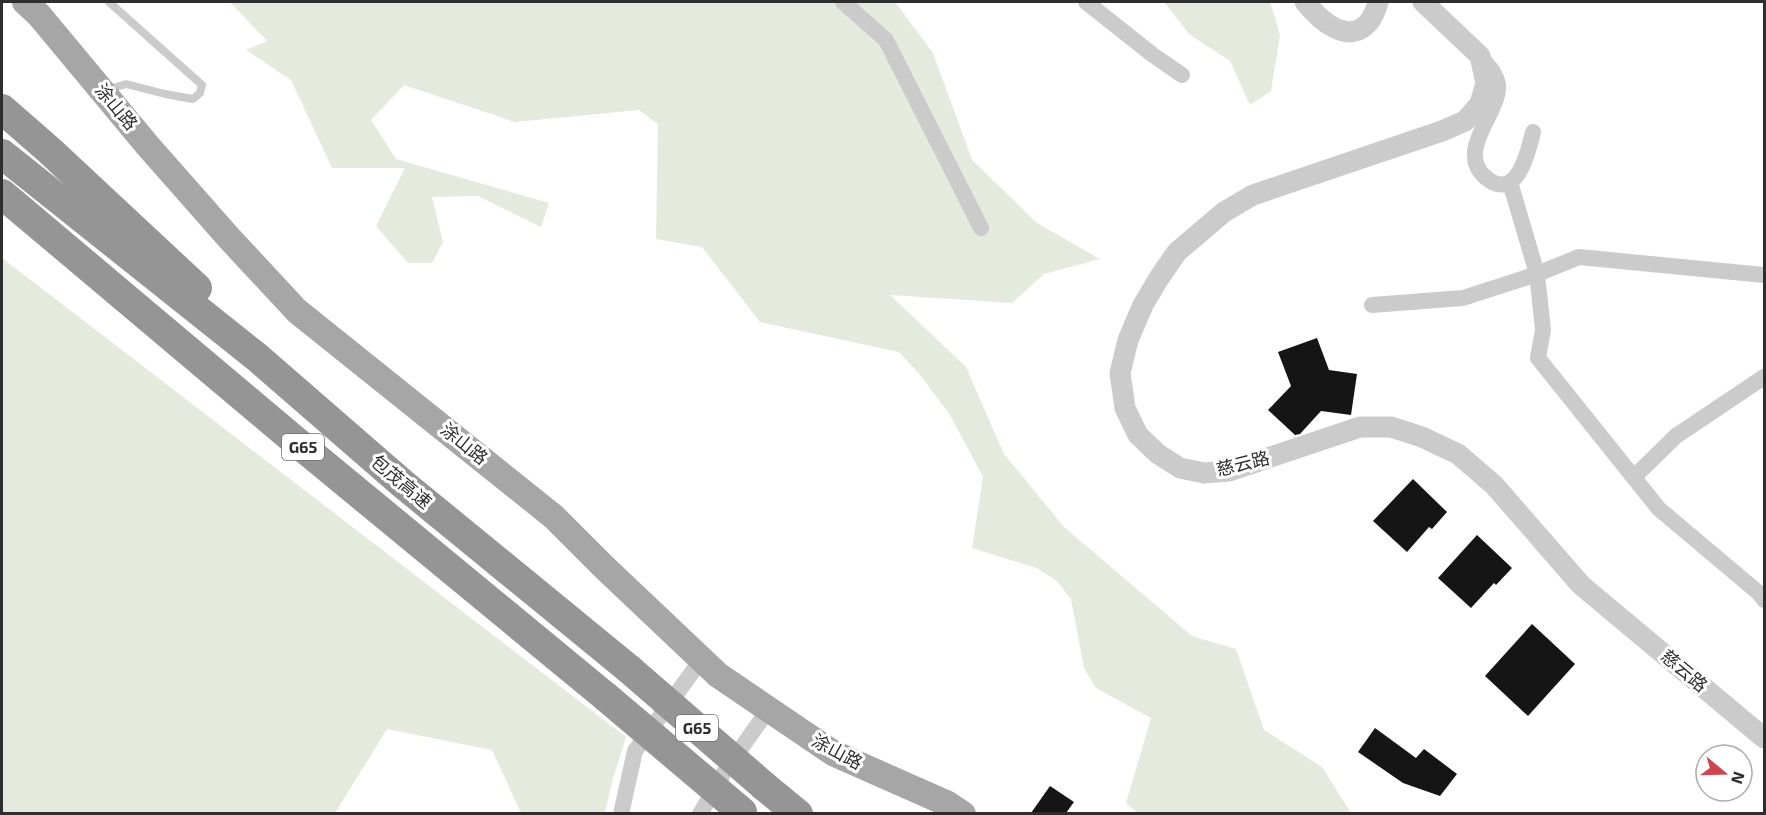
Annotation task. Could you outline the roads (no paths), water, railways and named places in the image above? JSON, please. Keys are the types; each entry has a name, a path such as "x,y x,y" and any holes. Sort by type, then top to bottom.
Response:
{"highway":[{"path":"2,109 170,260 353,441"},
{"name":"包茂高速","path":"2,154 258,358 404,484 629,669 798,813"},
{"name":"包茂高速","path":"2,194 743,813"},
{"path":"2,211 293,439"}],"main road":[{"name":"涂山路","path":"25,2 39,15 230,239 297,311 554,517 604,568 718,675 833,753 952,810"}],"street":[{"path":"843,2 886,40 981,228"},
{"path":"1086,2 1153,56 1182,75"},
{"path":"1305,2 1329,25 1347,33 1358,31 1369,22 1376,13 1378,2"},
{"path":"1424,2 1480,56 1495,74 1498,87 1475,152 1478,166 1485,177 1502,183 1516,178 1528,152 1533,132"},
{"name":"慈云路","path":"1480,56 1486,83 1480,104 1465,121 1442,131 1253,195 1224,212 1177,252 1143,305 1128,340 1120,373 1125,408 1138,435 1158,454 1180,468 1204,473 1229,471 1360,427 1391,427 1422,437 1458,454 1494,485 1581,585 1764,738"},
{"path":"1510,182 1537,274 1543,330 1538,358 1659,509 1760,594 1764,600"},
{"path":"1372,305 1463,298 1537,274 1580,257 1764,275"},
{"path":"1634,477 1676,436 1764,376"},
{"path":"621,813 634,751 701,660"},
{"path":"700,813 723,774 768,710"}],"lane":[{"path":"103,92 126,84 193,99 200,93 202,86 109,2"}]}
